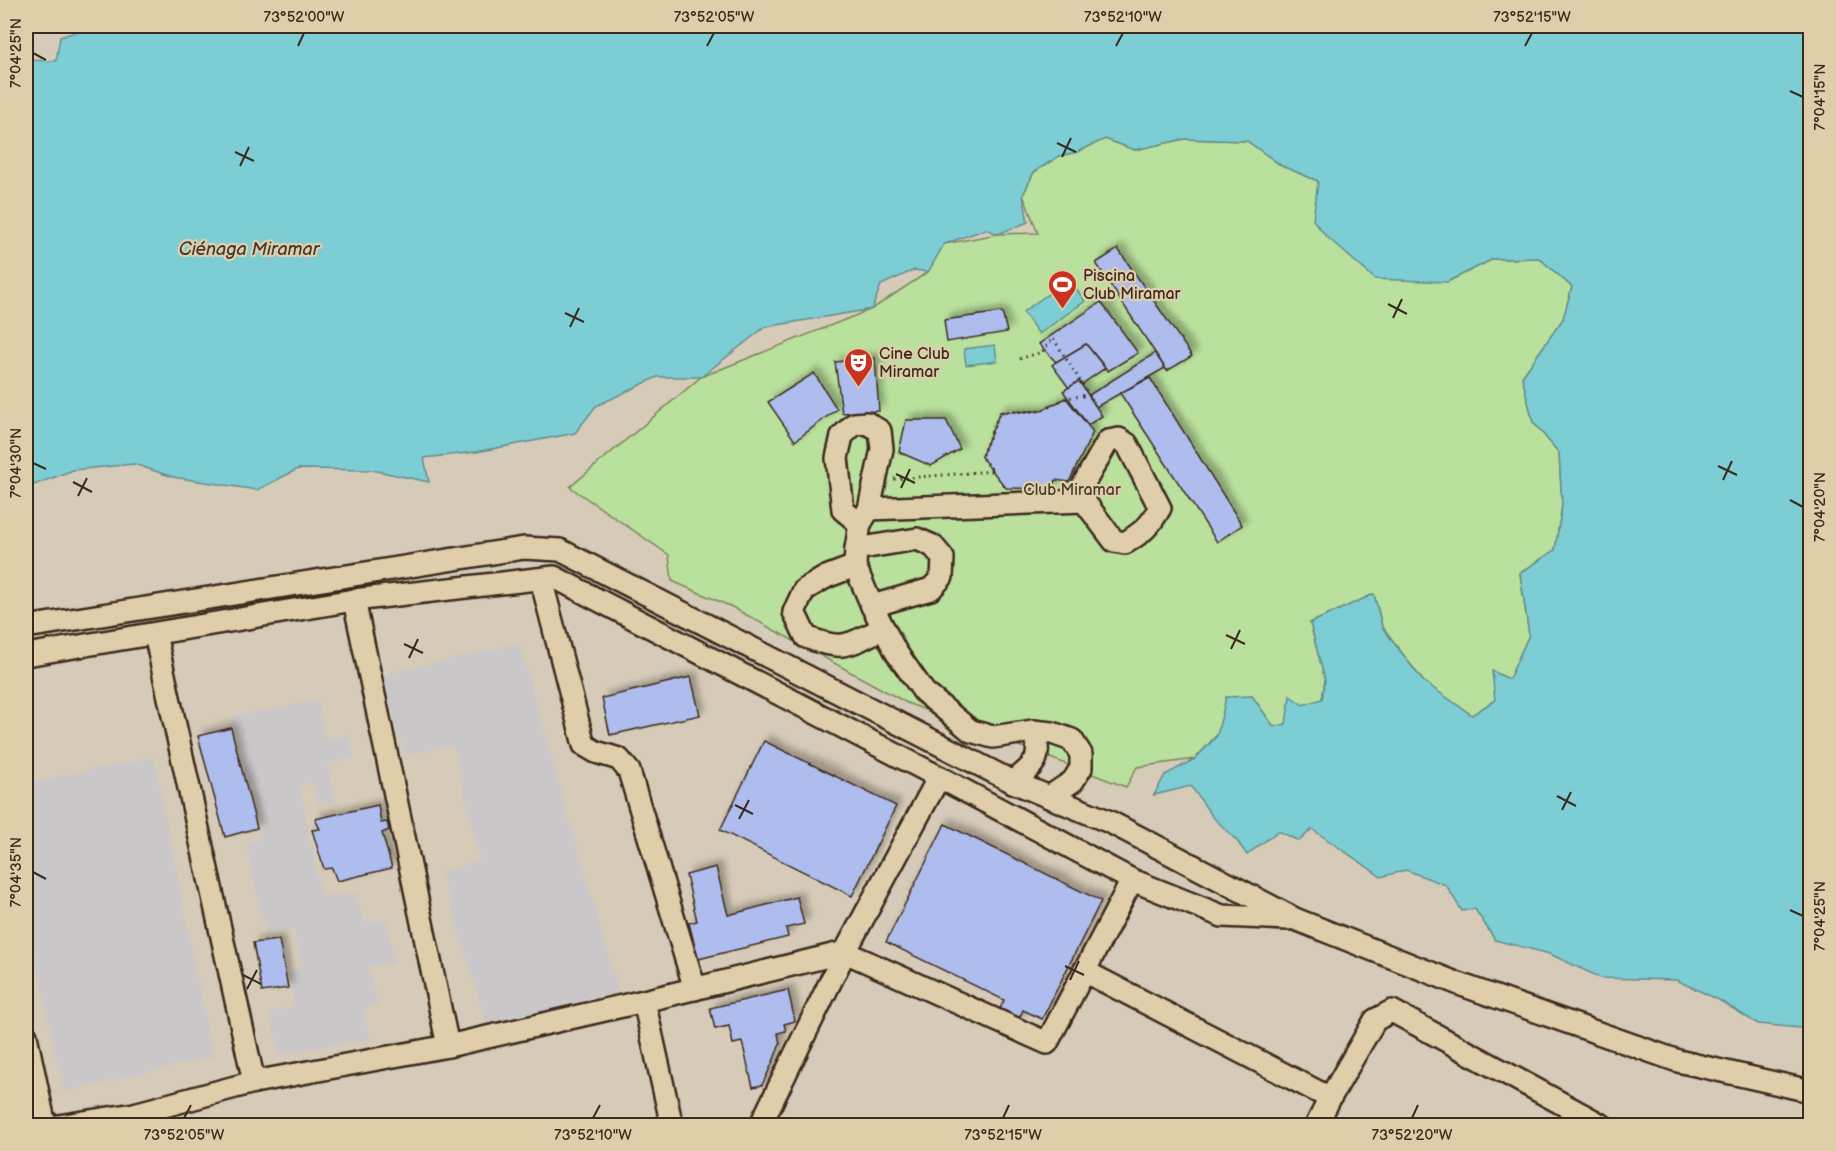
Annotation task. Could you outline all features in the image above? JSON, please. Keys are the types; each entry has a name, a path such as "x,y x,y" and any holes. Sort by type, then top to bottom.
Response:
{"street":[{"path":"1119,439 1127,444 1160,508 1153,521 1143,532 1125,543 1114,541 1084,501 1084,483 1108,441 1119,439"},
{"path":"1049,797 1073,782 1081,768 1081,754 1072,740 1052,733 1033,731 993,737 971,731 924,692 896,652 883,628 872,606 856,558 865,517 1084,501"},
{"path":"872,606 931,589 942,577 943,558 933,546 917,539 856,558 804,590 794,612 806,637 827,645 849,645 883,628"},
{"path":"26,627 524,548 560,550 1013,782 1110,822 1295,919 1459,984 1678,1061 1810,1091"},
{"path":"26,655 354,600 554,577 1132,880 1222,916 1295,919"},
{"path":"541,579 584,745 596,752 619,759 629,771 695,989"},
{"path":"354,600 448,1046"},
{"path":"155,633 254,1082"},
{"path":"1013,782 1030,769 1038,759 1038,745 1033,731"},
{"path":"759,1125 845,952 939,777"},
{"path":"58,1125 135,1120 254,1082 448,1046 845,952 1047,1043 1132,880"},
{"path":"1084,972 1330,1098"},
{"path":"644,1001 672,1125"},
{"path":"1316,1125 1375,1020 1392,1011 1603,1125"},
{"path":"26,1036 45,1125"}],"path":[{"path":"909,477 993,471 981,457 1000,412 1041,411 1066,398 1089,395 1053,338 1042,352 1019,359"}],"shaded area":[{"path":"519,643 619,992 487,1026 441,872 480,860 453,745 405,755 378,676"},
{"path":"318,700 326,739 349,735 354,758 327,763 336,802 318,805 312,783 300,785 321,897 357,893 364,922 387,920 394,963 368,967 378,1005 363,1008 370,1039 280,1054 269,1013 294,1006 289,972 300,969 294,928 265,933 246,843 262,838 231,717"},
{"path":"154,757 213,1057 64,1092 26,916 26,783"}],"green space":[{"name":"Club Miramar","path":"1105,139 1135,150 1184,139 1247,141 1282,166 1318,181 1447,282 1493,259 1539,258 1572,287 1563,319 1522,377 1533,422 1559,453 1562,505 1555,550 1520,573 1529,635 1509,679 1493,672 1495,700 1472,716 1423,681 1382,626 1374,594 1310,623 1325,680 1322,700 1303,705 1286,724 1274,727 1252,696 1195,759 1137,767 1126,787 907,703 732,607 672,581 669,555 570,487 701,377 872,309 928,272 944,244 998,234 1038,233 1023,195 1034,172 1059,156 1077,152"}],"water":[{"name":"Ciénaga Miramar","path":"92,26 1810,26 1810,1029 1758,1024 1719,1000 1676,980 1601,978 1550,954 1495,940 1475,909 1462,911 1446,885 1406,870 1381,877 1312,829 1299,841 1278,831 1247,855 1237,841 1212,816 1191,786 1154,795 1165,775 1195,759 1217,736 1226,697 1252,696 1274,727 1286,724 1290,696 1303,705 1322,699 1325,680 1310,623 1374,594 1382,627 1423,681 1472,715 1495,700 1492,671 1509,679 1529,635 1520,573 1555,550 1562,505 1559,453 1533,422 1522,377 1563,319 1572,287 1539,258 1493,259 1447,282 1375,279 1326,236 1313,220 1318,181 1282,166 1247,141 1184,139 1135,150 1105,139 1077,152 1059,156 1034,172 1023,195 1028,222 998,234 986,229 944,244 928,272 914,270 881,285 872,309 765,327 701,377 657,377 596,406 575,433 476,452 424,458 429,482 372,470 298,469 257,490 173,477 134,464 73,470 26,488 26,60 56,61 60,37"},
{"path":"1069,279 1085,301 1039,334 1023,312"},
{"path":"995,345 997,361 966,365 964,349"}],"building":[{"path":"1118,249 1192,356 1167,371 1096,263"},
{"path":"1101,302 1138,353 1108,371 1086,344 1056,362 1039,344"},
{"path":"1002,312 1007,332 947,342 944,320"},
{"path":"1086,344 1105,368 1082,384 1079,381 1069,388 1052,365"},
{"path":"1155,353 1165,368 1096,407 1089,395"},
{"name":"Cine Club Miramar","path":"875,358 879,411 842,413 835,362"},
{"path":"814,373 837,409 795,441 768,402"},
{"path":"1150,378 1242,525 1217,542 1120,393"},
{"path":"1079,381 1102,416 1088,425 1063,391"},
{"path":"1066,398 1093,432 1069,482 1055,480 1052,489 1006,488 981,457 1000,412 1041,411"},
{"path":"906,420 946,420 960,449 931,466 899,452"},
{"path":"691,677 700,715 610,735 602,698"},
{"path":"231,728 257,828 225,837 198,736"},
{"path":"764,741 896,806 852,896 720,830"},
{"path":"378,805 381,823 387,822 389,830 382,833 392,868 337,881 332,868 324,869 312,830 320,829 315,819"},
{"path":"945,824 1101,901 1042,1019 1023,1010 1018,1021 999,1011 1004,1000 886,942"},
{"path":"716,867 728,915 797,897 804,924 786,928 788,937 698,959 689,923 697,921 686,875"},
{"path":"279,940 288,988 262,992 253,943"},
{"path":"788,990 795,1021 784,1024 786,1031 778,1033 780,1044 772,1064 762,1085 753,1087 742,1042 733,1044 729,1026 715,1029 710,1008"}],"place":[{"name":"Piscina Club Miramar","path":"1062,310"},
{"name":"Cine Club Miramar","path":"858,388"}]}
